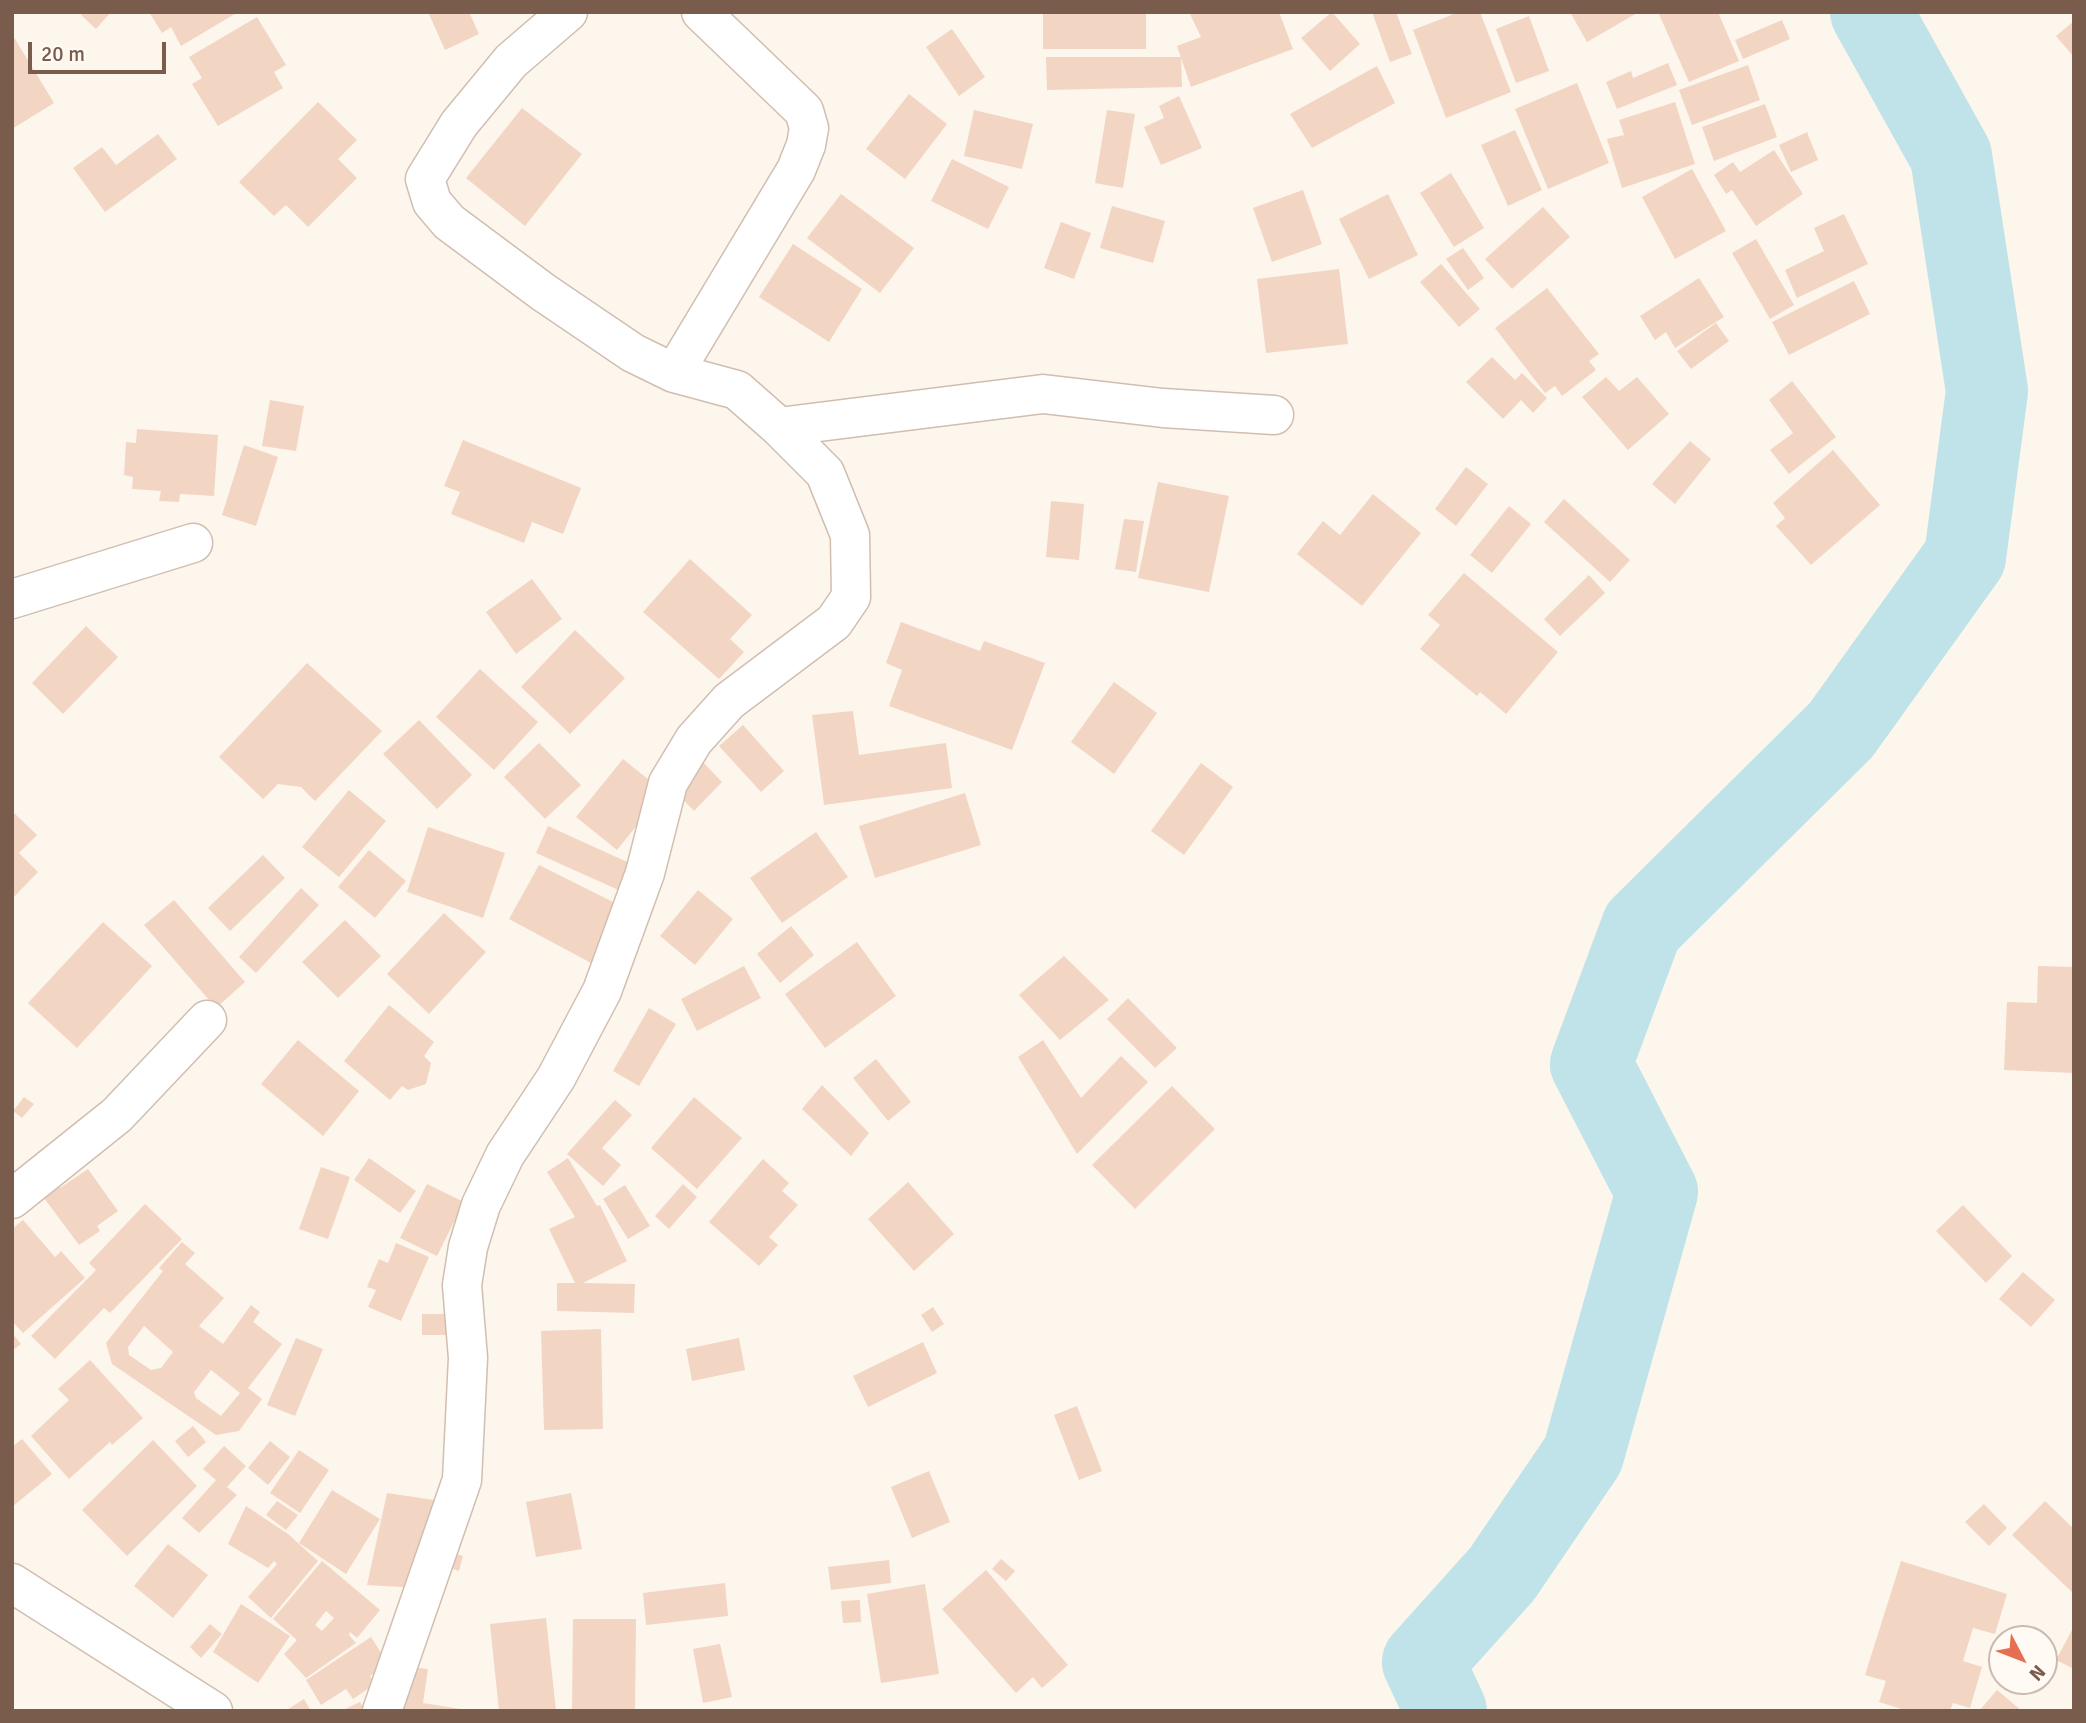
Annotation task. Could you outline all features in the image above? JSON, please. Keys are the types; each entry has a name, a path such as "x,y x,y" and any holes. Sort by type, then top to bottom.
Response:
{"street":[{"path":"382,1711 462,1480 468,1358 462,1285 468,1247 481,1205 505,1155 556,1078 602,991 645,873 668,783 694,740 729,701 834,622 851,597 850,535 825,473 779,427 737,390 674,373 634,353 543,292 449,222 432,202 425,180 459,124 511,61 568,12"},
{"path":"674,373 796,170 806,145 809,128 804,111 701,12"},
{"path":"779,427 1042,394 1163,408 1274,415"},
{"path":"12,599 193,543"},
{"path":"12,1199 117,1115 207,1020"},
{"path":"12,1583 213,1711"}],"building":[{"path":"84,12 111,12 96,29 81,15"},
{"path":"149,12 238,12 181,46 171,27 162,33"},
{"path":"428,12 469,12 479,34 445,50"},
{"path":"1043,12 1146,12 1146,49 1043,49"},
{"path":"1189,12 1279,12 1293,49 1191,87 1177,46 1201,37"},
{"path":"1332,12 1360,44 1330,71 1301,38"},
{"path":"1372,12 1396,12 1412,54 1390,62"},
{"path":"1459,12 1480,12 1511,92 1446,118 1413,30"},
{"path":"1570,12 1639,12 1587,42"},
{"path":"1658,12 1718,12 1739,61 1689,82"},
{"path":"1529,16 1549,71 1516,83 1496,29"},
{"path":"257,17 286,65 274,72 283,88 218,126 192,84 202,78 189,57"},
{"path":"1782,20 1790,39 1743,59 1735,40"},
{"path":"2074,21 2074,57 2056,36"},
{"path":"952,29 985,77 959,96 926,47"},
{"path":"12,34 54,103 12,129"},
{"path":"1046,57 1181,57 1182,87 1047,90"},
{"path":"1668,63 1677,85 1617,109 1606,82 1631,71 1633,78"},
{"path":"1748,65 1760,100 1692,125 1679,90"},
{"path":"1377,66 1395,103 1312,148 1290,114"},
{"path":"1577,83 1609,163 1548,189 1515,109"},
{"path":"909,94 947,124 905,179 866,149"},
{"path":"1179,96 1202,148 1161,165 1144,127 1164,118 1159,106"},
{"path":"318,102 357,140 338,159 357,178 308,227 286,205 274,216 239,182"},
{"path":"1675,102 1695,164 1622,188 1607,139 1624,135 1619,120"},
{"path":"1765,104 1777,137 1714,161 1702,127"},
{"path":"522,108 582,154 525,226 466,178"},
{"path":"974,110 1033,124 1022,169 964,156"},
{"path":"1107,110 1135,114 1123,188 1095,183"},
{"path":"1515,130 1542,190 1508,206 1481,145"},
{"path":"1807,132 1818,160 1791,172 1779,145"},
{"path":"158,134 177,159 105,212 73,168 102,147 116,165"},
{"path":"1774,150 1803,194 1756,226 1732,190 1726,194 1714,175 1733,162 1740,172"},
{"path":"952,159 1009,187 988,229 931,201"},
{"path":"1692,169 1726,231 1675,259 1642,197"},
{"path":"1451,173 1484,228 1454,247 1420,193"},
{"path":"1303,190 1322,244 1272,262 1253,208"},
{"path":"841,194 914,248 880,293 807,238"},
{"path":"1388,194 1418,255 1369,279 1339,219"},
{"path":"1112,206 1165,221 1153,263 1100,248"},
{"path":"1543,207 1570,237 1512,289 1485,259"},
{"path":"1844,214 1868,264 1797,298 1785,270 1824,251 1814,228"},
{"path":"1061,222 1091,233 1074,279 1044,268"},
{"path":"1756,239 1794,305 1770,319 1732,253"},
{"path":"793,244 862,289 829,342 759,297"},
{"path":"1463,248 1484,278 1468,290 1446,259"},
{"path":"1441,264 1480,309 1459,327 1420,282"},
{"path":"1339,269 1348,344 1266,353 1257,279"},
{"path":"1699,278 1724,317 1675,348 1666,332 1655,340 1640,316"},
{"path":"1854,281 1870,314 1789,355 1772,322"},
{"path":"1547,288 1599,354 1589,361 1596,370 1562,396 1555,386 1545,393 1495,328"},
{"path":"1716,323 1729,341 1691,369 1677,351"},
{"path":"1492,357 1515,380 1522,373 1547,398 1533,413 1521,400 1503,419 1466,382"},
{"path":"1606,377 1619,391 1637,377 1669,414 1628,450 1582,397"},
{"path":"1792,381 1836,437 1789,474 1770,450 1793,433 1769,400"},
{"path":"270,400 304,406 296,451 262,446"},
{"path":"137,429 218,435 214,496 180,494 179,502 159,501 161,491 132,489 133,477 124,475 126,442 136,443"},
{"path":"463,440 581,488 563,534 532,522 524,543 451,514 460,492 444,486"},
{"path":"1690,441 1711,459 1675,504 1652,484"},
{"path":"244,445 278,457 256,526 222,515"},
{"path":"1833,450 1880,505 1811,565 1776,526 1785,518 1773,503"},
{"path":"1466,467 1488,484 1456,526 1435,509"},
{"path":"1158,482 1229,496 1209,592 1138,578"},
{"path":"1373,494 1421,533 1362,606 1297,554 1323,521 1340,535"},
{"path":"1564,499 1630,560 1610,582 1544,522"},
{"path":"1051,501 1084,504 1079,560 1046,557"},
{"path":"1509,506 1531,524 1492,573 1470,555"},
{"path":"1124,519 1144,521 1136,572 1115,569"},
{"path":"690,559 752,615 730,639 744,652 719,679 643,612"},
{"path":"1464,573 1558,652 1506,714 1480,692 1477,696 1420,649 1440,625 1428,615"},
{"path":"1589,575 1605,593 1560,636 1544,619"},
{"path":"532,579 562,619 516,654 486,612"},
{"path":"901,622 980,651 984,641 1045,663 1012,750 889,706 902,670 886,663"},
{"path":"86,626 118,657 63,714 32,683"},
{"path":"575,630 625,678 570,734 521,687"},
{"path":"307,663 382,731 315,801 301,787 278,784 263,799 219,757"},
{"path":"480,669 538,722 494,770 436,717"},
{"path":"1114,682 1157,713 1114,774 1071,742"},
{"path":"853,711 859,755 946,743 952,788 824,805 812,715"},
{"path":"419,720 472,775 437,809 383,754"},
{"path":"743,725 784,771 761,792 719,746"},
{"path":"539,743 581,785 545,819 504,777"},
{"path":"623,759 664,792 617,850 576,817"},
{"path":"700,759 722,782 694,811 670,786"},
{"path":"1201,763 1233,787 1184,855 1151,831"},
{"path":"349,790 386,821 339,877 302,847"},
{"path":"965,793 981,845 875,878 859,826"},
{"path":"12,811 37,835 19,853 38,872 12,899"},
{"path":"548,826 636,866 623,892 536,853"},
{"path":"428,827 505,853 483,918 407,892"},
{"path":"816,832 848,877 782,923 750,878"},
{"path":"369,850 406,881 375,918 338,887"},
{"path":"263,855 285,878 230,931 208,908"},
{"path":"539,865 621,906 591,963 509,919"},
{"path":"301,888 319,905 256,973 239,957"},
{"path":"698,890 733,919 695,965 660,936"},
{"path":"174,900 245,982 216,1008 144,925"},
{"path":"444,913 486,952 429,1014 387,974"},
{"path":"345,920 381,956 338,998 302,962"},
{"path":"103,922 152,966 77,1048 28,1003"},
{"path":"791,926 814,955 780,983 757,954"},
{"path":"857,942 896,996 825,1048 785,994"},
{"path":"1064,956 1109,1000 1060,1040 1019,995"},
{"path":"744,966 761,998 697,1031 681,999"},
{"path":"2038,966 2074,967 2074,1073 2004,1070 2007,1002 2037,1003"},
{"path":"1128,998 1177,1048 1155,1068 1107,1019"},
{"path":"389,1005 434,1042 424,1056 431,1063 426,1084 408,1090 402,1086 390,1100 344,1061"},
{"path":"649,1008 676,1024 639,1086 613,1071"},
{"path":"298,1040 359,1091 323,1136 261,1084"},
{"path":"1043,1040 1081,1098 1121,1056 1148,1082 1077,1154 1018,1057"},
{"path":"876,1059 911,1102 888,1121 853,1078"},
{"path":"822,1085 869,1133 851,1156 802,1109"},
{"path":"1172,1086 1215,1129 1135,1209 1092,1165"},
{"path":"24,1097 34,1104 22,1118 13,1111"},
{"path":"694,1097 742,1138 697,1189 651,1148"},
{"path":"615,1100 632,1115 602,1148 621,1165 603,1186 567,1154"},
{"path":"369,1158 416,1191 400,1213 354,1180"},
{"path":"568,1158 597,1206 600,1205 627,1261 583,1283 635,1284 634,1313 557,1311 557,1283 575,1283 549,1229 575,1217 547,1172"},
{"path":"763,1159 789,1183 782,1191 798,1205 769,1237 778,1245 759,1266 709,1222"},
{"path":"321,1167 350,1177 328,1239 299,1229"},
{"path":"88,1169 118,1211 97,1226 100,1231 79,1245 41,1194 57,1184 60,1188"},
{"path":"908,1182 954,1234 914,1271 868,1219"},
{"path":"427,1184 464,1202 437,1256 400,1238"},
{"path":"683,1184 697,1197 669,1229 655,1216"},
{"path":"625,1185 650,1226 628,1239 603,1199"},
{"path":"145,1204 182,1239 110,1313 104,1308 55,1359 31,1336 96,1270 89,1263"},
{"path":"1963,1205 2012,1256 1986,1283 1936,1231"},
{"path":"23,1220 55,1257 61,1251 85,1278 23,1333 12,1321 12,1229"},
{"path":"182,1242 195,1253 185,1264 224,1298 199,1326 223,1344 251,1305 260,1312 253,1322 282,1344 248,1388 262,1399 239,1431 216,1435 112,1364 106,1343 163,1271 159,1268","holes":["144,1326 173,1352 161,1368 151,1370 129,1355 128,1347","211,1370 240,1393 221,1416 196,1398 194,1392"]},
{"path":"396,1243 429,1257 401,1321 368,1307 376,1290 367,1287 379,1259 388,1263"},
{"path":"2023,1272 2055,1300 2031,1327 1999,1299"},
{"path":"933,1307 944,1324 932,1332 921,1315"},
{"path":"422,1314 453,1314 453,1335 422,1335"},
{"path":"601,1329 603,1429 544,1430 541,1331"},
{"path":"12,1333 21,1344 12,1351"},
{"path":"296,1338 323,1349 295,1416 267,1405"},
{"path":"739,1338 745,1370 692,1381 686,1349"},
{"path":"923,1342 937,1373 868,1407 853,1376"},
{"path":"90,1360 143,1418 112,1445 110,1442 69,1479 31,1436 69,1400 58,1389"},
{"path":"1077,1406 1102,1471 1079,1480 1054,1415"},
{"path":"193,1426 206,1442 188,1457 175,1441"},
{"path":"22,1439 52,1474 12,1507 12,1447"},
{"path":"153,1440 197,1486 127,1556 82,1510"},
{"path":"270,1441 290,1457 268,1485 248,1468"},
{"path":"224,1446 246,1466 227,1487 237,1495 199,1533 182,1518 216,1480 203,1469"},
{"path":"299,1450 329,1470 300,1513 270,1493"},
{"path":"929,1471 950,1522 912,1538 891,1487"},
{"path":"332,1490 380,1519 346,1574 299,1543"},
{"path":"387,1493 441,1501 418,1588 367,1585"},
{"path":"571,1493 582,1549 536,1557 526,1502"},
{"path":"277,1501 298,1515 286,1530 266,1515"},
{"path":"2045,1501 2074,1529 2074,1594 2012,1535"},
{"path":"1984,1504 2007,1528 1989,1546 1965,1522"},
{"path":"246,1506 288,1534 318,1561 271,1618 248,1597 277,1564 274,1561 268,1568 228,1544"},
{"path":"168,1544 208,1575 173,1618 134,1586"},
{"path":"449,1552 463,1556 459,1571 445,1566"},
{"path":"1001,1559 1015,1571 1006,1581 992,1569"},
{"path":"889,1560 891,1583 831,1590 828,1567"},
{"path":"322,1561 380,1610 357,1638 350,1632 349,1635 356,1643 306,1678 284,1654 297,1640 273,1619","holes":["326,1611 334,1618 322,1631 315,1625"]},
{"path":"1901,1561 2007,1594 1998,1625 1988,1625 1988,1632 1973,1628 1963,1661 1982,1667 1970,1708 1953,1703 1950,1711 1908,1711 1879,1702 1886,1681 1865,1675"},
{"path":"986,1570 1068,1665 1042,1688 1033,1677 1016,1693 942,1609"},
{"path":"725,1583 728,1616 646,1625 643,1593"},
{"path":"925,1584 939,1674 881,1683 867,1594"},
{"path":"860,1600 861,1622 843,1623 841,1601"},
{"path":"241,1604 290,1636 258,1683 213,1652"},
{"path":"546,1618 556,1711 499,1711 490,1624"},
{"path":"573,1619 636,1619 635,1711 572,1711"},
{"path":"210,1624 222,1634 201,1658 190,1647"},
{"path":"2074,1626 2074,1669 2058,1661"},
{"path":"371,1637 389,1665 370,1676 375,1684 353,1699 346,1689 321,1705 306,1680"},
{"path":"720,1644 732,1697 703,1703 693,1649"},
{"path":"403,1666 428,1669 423,1703 473,1711 397,1711"},
{"path":"1993,1695 2003,1695 2022,1711 1979,1711"},
{"path":"304,1699 311,1711 285,1711"},
{"path":"360,1702 365,1711 341,1711"}],"waterway":[{"path":"1446,1711 1423,1662 1502,1574 1583,1455 1657,1192 1591,1064 1642,927 1841,730 1965,557 1987,391 1951,156 1871,12"}]}
